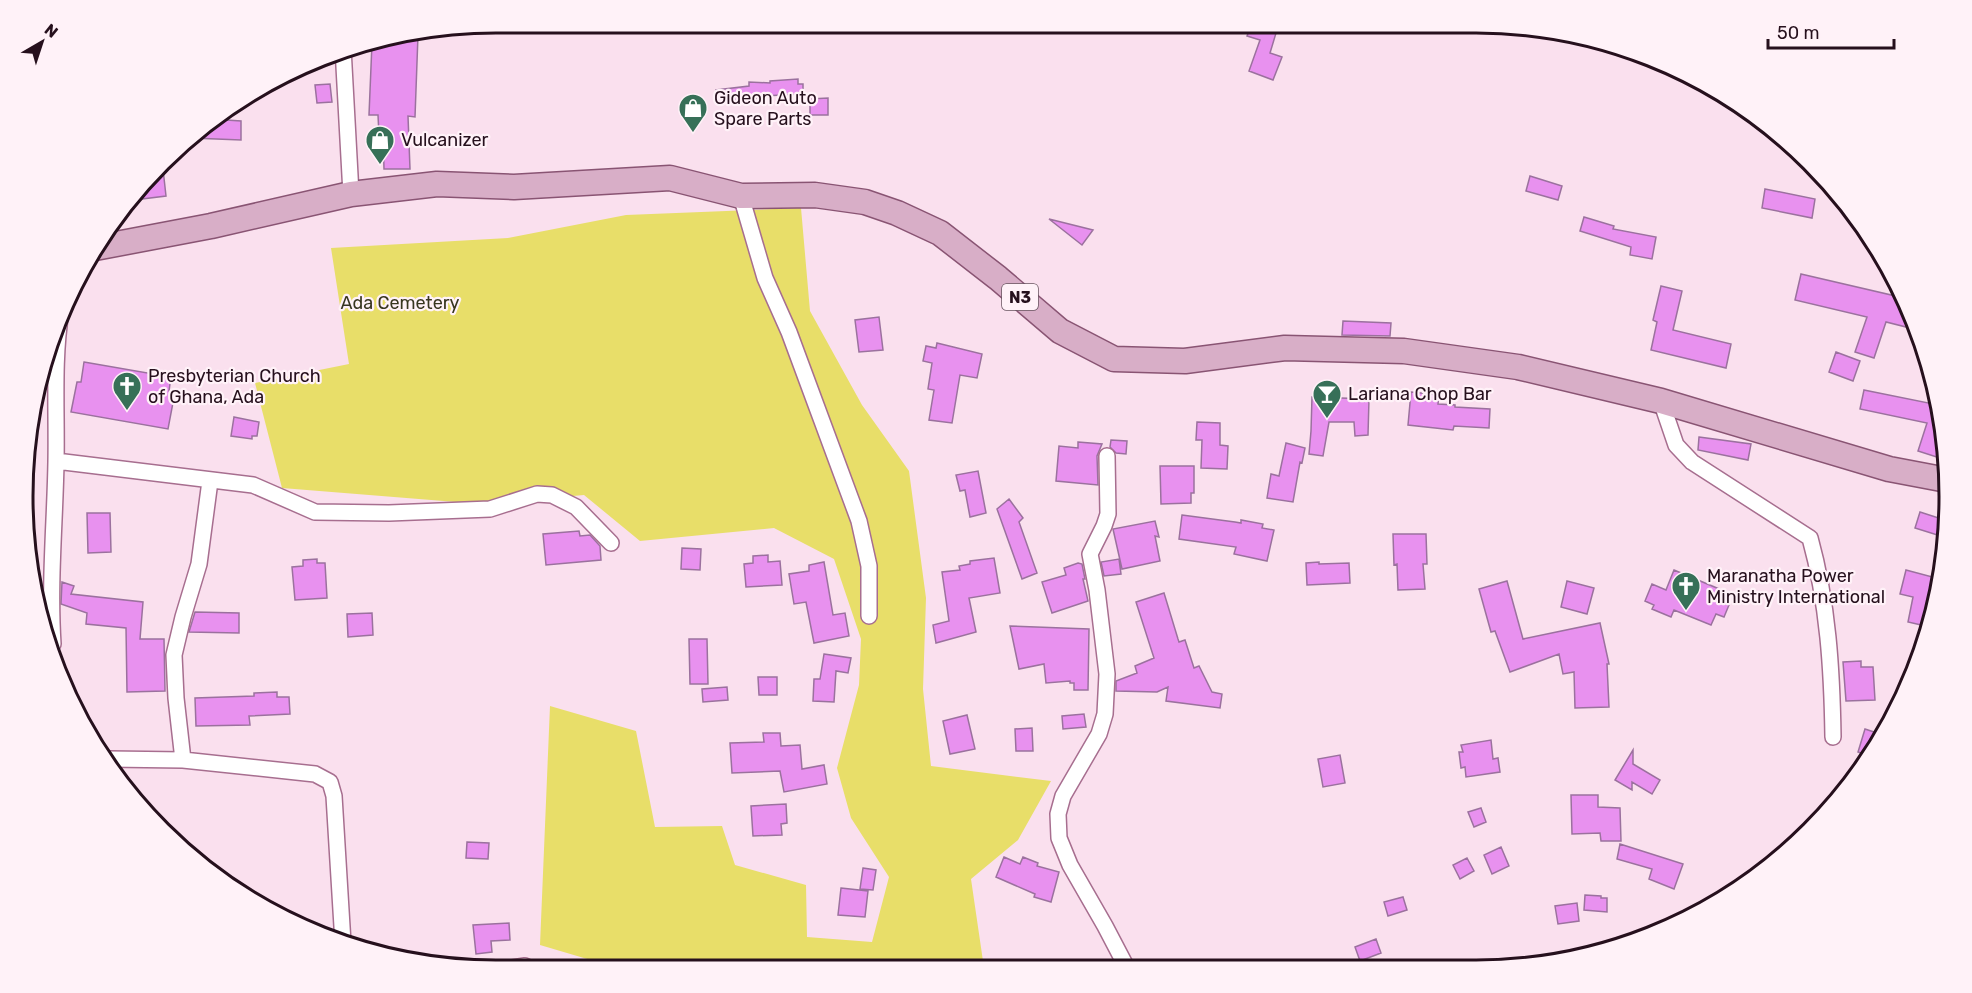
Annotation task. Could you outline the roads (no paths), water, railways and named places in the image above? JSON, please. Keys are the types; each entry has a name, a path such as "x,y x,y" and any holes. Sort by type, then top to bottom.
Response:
{"main road":[{"name":"N3","path":"107,246 211,226 351,194 437,184 514,187 670,178 741,196 815,195 865,202 897,213 940,233 998,278 1060,331 1114,359 1185,361 1284,348 1404,351 1518,368 1661,400 1889,469 1938,478"}],"street":[{"path":"344,60 351,194"},
{"path":"741,196 765,278 789,332 859,521 869,566 869,616"},
{"path":"51,623 57,352"},
{"path":"1661,400 1676,445 1692,462 1810,538 1817,563 1830,647 1833,737"},
{"path":"1107,456 1108,514 1090,554 1097,590 1107,674 1104,714 1099,734 1062,796 1058,814 1059,838 1070,865 1123,960"},
{"path":"56,461 253,485 315,512 389,513 490,509 537,494 552,495 576,507 611,543"},
{"path":"183,760 174,655 199,564 210,481"},
{"path":"115,759 183,760 315,774 330,782 334,796 342,933"}],"place":[{"name":"Gideon Auto Spare Parts","path":"693,134"},
{"name":"Vulcanizer","path":"380,166"},
{"name":"Presbyterian Church of Ghana, Ada","path":"127,412"},
{"name":"Lariana Chop Bar","path":"1327,420"},
{"name":"Maranatha Power Ministry International","path":"1686,612"}],"park label":[{"name":"Ada Cemetery","path":"400,303"}]}
